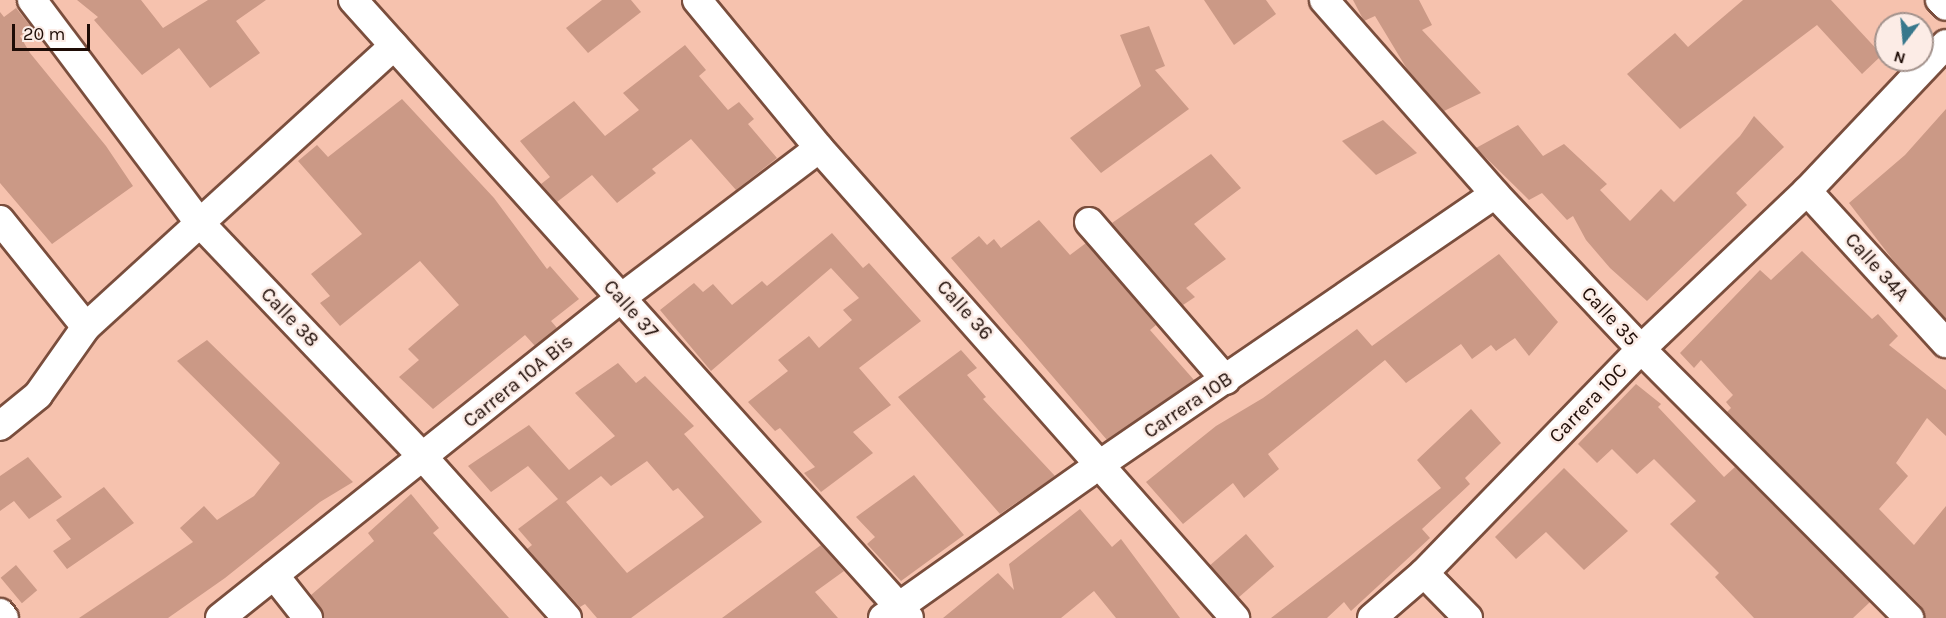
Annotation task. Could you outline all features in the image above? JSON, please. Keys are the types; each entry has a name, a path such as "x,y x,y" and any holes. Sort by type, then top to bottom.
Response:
{"street":[{"name":"Calle 38","path":"32,0 198,221 423,457 567,618"},
{"name":"Calle 37","path":"354,0 621,298 897,614"},
{"name":"Calle 36","path":"697,0 819,148 1101,463 1235,618"},
{"name":"Calle 35","path":"1324,0 1495,194 1641,349 1909,618"},
{"path":"1940,0 1946,6"},
{"name":"Carrera 10C","path":"1372,618 1424,573 1641,349 1807,191 1946,44"},
{"path":"0,426 38,395 86,327 198,221 394,46"},
{"name":"Carrera 10A Bis","path":"220,618 621,298 819,148"},
{"name":"Calle 34A","path":"1807,191 1946,343"},
{"name":"Carrera 10B","path":"897,614 1101,463 1226,380 1495,194"},
{"path":"0,220 86,327"},
{"path":"1089,222 1226,380"},
{"path":"1424,573 1468,618"},
{"path":"274,575 308,618"},
{"path":"0,613 4,618"}],"building":[{"path":"77,0 141,0 163,28 208,0 266,0 236,21 260,53 210,88 179,48 142,75 94,20 98,17"},
{"path":"602,0 631,0 641,12 588,53 566,28"},
{"path":"1204,0 1266,0 1276,14 1234,45"},
{"path":"1353,0 1419,0 1432,25 1422,30 1481,93 1444,111 1407,69 1375,16 1364,21"},
{"path":"1743,0 1831,0 1874,46 1874,63 1862,74 1817,25 1680,129 1627,74 1675,33 1688,47"},
{"path":"16,8 32,28 20,36 30,53 106,146 133,186 52,244 0,183 0,12 4,17"},
{"path":"1149,26 1165,66 1155,70 1189,109 1101,173 1070,138 1141,86 1120,35"},
{"path":"685,45 706,70 699,76 728,110 739,102 754,119 748,124 777,158 736,190 691,139 652,169 656,173 617,203 592,175 557,202 541,184 550,177 520,141 574,101 605,136 639,110 623,93"},
{"path":"402,99 494,198 547,269 550,266 579,299 551,321 557,328 535,346 525,335 433,409 399,377 419,360 408,349 459,305 420,261 340,326 320,303 330,296 311,274 362,234 298,161 317,145 328,157"},
{"path":"1946,109 1946,319 1893,260 1849,203 1905,155"},
{"path":"1754,116 1784,147 1736,193 1747,205 1647,301 1610,268 1586,240 1573,216 1567,220 1542,193 1529,200 1476,148 1518,125 1543,156 1564,144 1607,184 1600,190 1630,221 1661,189 1674,202 1740,136"},
{"path":"1383,120 1417,153 1376,175 1342,141"},
{"path":"1211,154 1241,188 1194,224 1226,259 1186,288 1195,297 1183,305 1112,223"},
{"path":"1039,220 1070,255 1086,243 1156,325 1150,330 1194,380 1107,440 951,258 979,236 987,245 994,239 1001,248"},
{"path":"832,233 863,268 869,263 921,321 859,368 891,405 853,432 873,453 821,492 804,473 815,467 780,428 775,431 748,402 788,371 778,360 809,336 819,348 852,320 843,310 859,298 831,268 711,371 660,310 694,283 703,292 713,284 732,305 762,281 767,286"},
{"path":"1802,251 1872,319 1878,314 1898,336 1889,345 1946,390 1946,436 1927,418 1896,463 1908,476 1879,509 1914,545 1946,506 1946,618 1925,618 1921,606 1727,412 1731,408 1726,402 1733,395 1701,360 1694,368 1680,353 1760,270 1771,280"},
{"path":"1499,254 1558,322 1529,356 1515,338 1496,351 1491,345 1472,359 1461,344 1406,383 1385,360 1268,454 1279,469 1244,498 1233,483 1183,524 1146,482 1216,426 1263,398 1357,329 1372,346"},
{"path":"207,340 353,482 320,502 225,578 168,618 79,618 193,542 180,528 204,506 217,520 254,496 280,463 177,361"},
{"path":"961,350 977,368 967,375 986,397 983,399 1055,476 1000,514 898,397"},
{"path":"618,363 636,383 645,376 694,426 684,434 762,522 631,618 597,618 585,604 580,607 527,549 532,545 518,529 558,499 528,466 491,492 468,466 529,425 569,470 615,436 575,393","holes":["647,461 673,491 678,488 704,517 627,573 566,502 601,476 611,486"]},
{"path":"1636,384 1661,404 1658,407 1724,477 1735,467 1870,602 1853,618 1754,618 1715,577 1719,573 1670,524 1696,501 1654,459 1637,474 1612,449 1597,463 1578,444"},
{"path":"1471,409 1501,443 1465,478 1470,484 1422,529 1430,538 1351,611 1344,602 1327,618 1271,618 1441,488 1417,460"},
{"path":"28,457 62,497 29,519 14,501 0,511 0,476"},
{"path":"1564,468 1628,531 1584,570 1546,532 1516,559 1495,537"},
{"path":"914,475 964,535 901,581 867,544 875,537 856,517"},
{"path":"104,487 134,523 67,569 53,551 71,539 56,520"},
{"path":"411,494 439,528 433,533 509,618 324,618 311,595 374,541 368,533"},
{"path":"1080,509 1112,547 1121,539 1180,618 1116,618 1094,591 1061,618 943,618 998,573 1014,590 1009,564"},
{"path":"1246,534 1274,566 1238,598 1210,565"},
{"path":"821,545 844,571 815,592 838,618 722,618"},
{"path":"16,565 37,590 22,603 1,578"}]}
